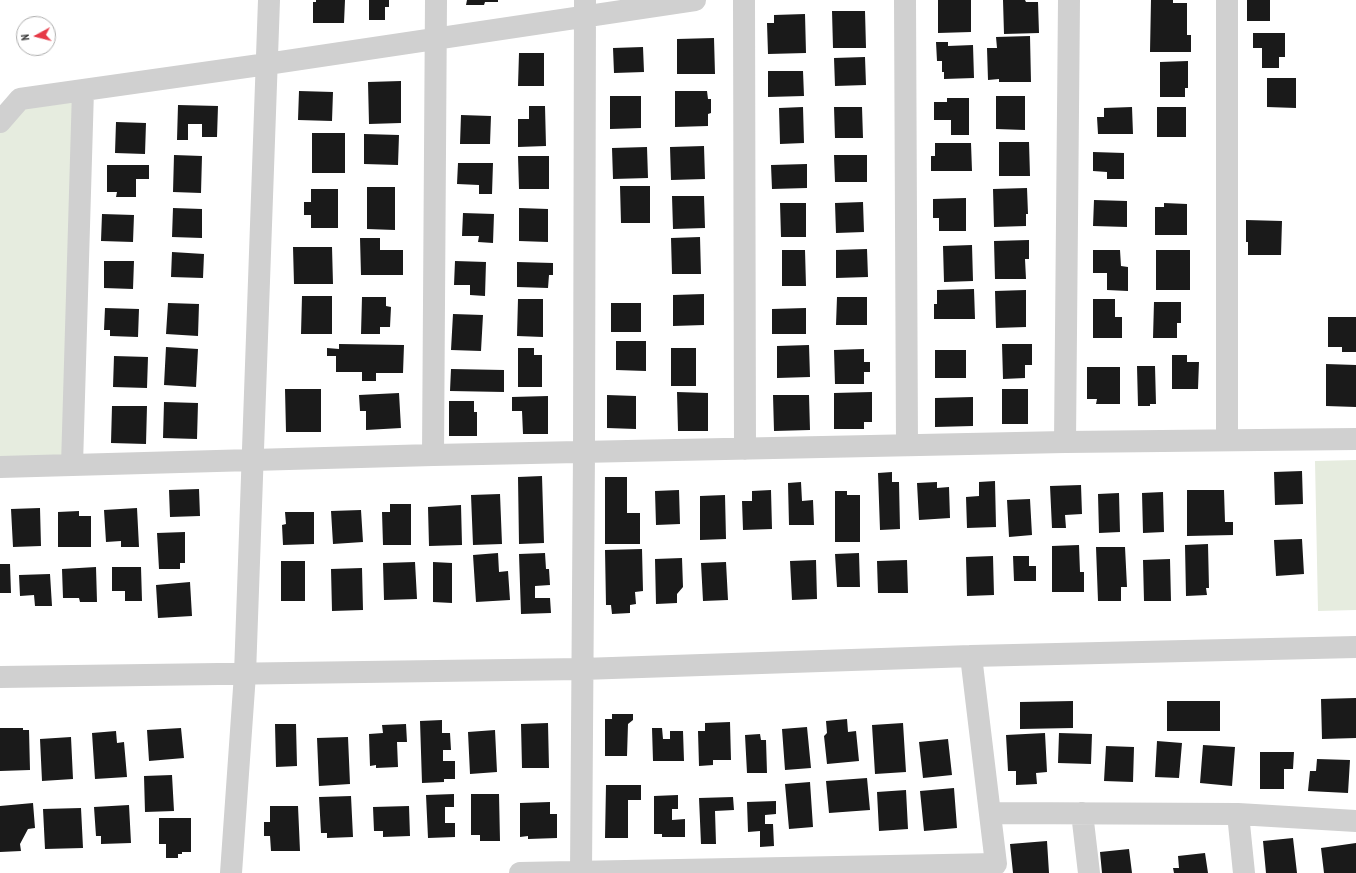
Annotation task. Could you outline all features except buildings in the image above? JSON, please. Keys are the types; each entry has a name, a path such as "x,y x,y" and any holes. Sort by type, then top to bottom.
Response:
{"street":[{"path":"231,873 245,674 269,0"},
{"path":"433,454 436,0"},
{"path":"0,122 20,99 267,64 435,38 585,8 696,0"},
{"path":"744,0 745,449"},
{"path":"905,0 907,445"},
{"path":"1064,442 1069,0"},
{"path":"1227,0 1227,440"},
{"path":"581,872 585,8"},
{"path":"72,465 83,90"},
{"path":"0,467 433,454 1064,442 1356,439"},
{"path":"0,677 582,669 971,656 1356,647"},
{"path":"520,873 996,864 971,656"},
{"path":"990,813 1238,814 1356,821"},
{"path":"1082,814 1089,873"},
{"path":"1238,814 1244,873"}],"shaded area":[{"path":"83,90 72,465 0,467 0,122 20,99"},
{"path":"1356,460 1356,610 1318,611 1315,461"}]}
